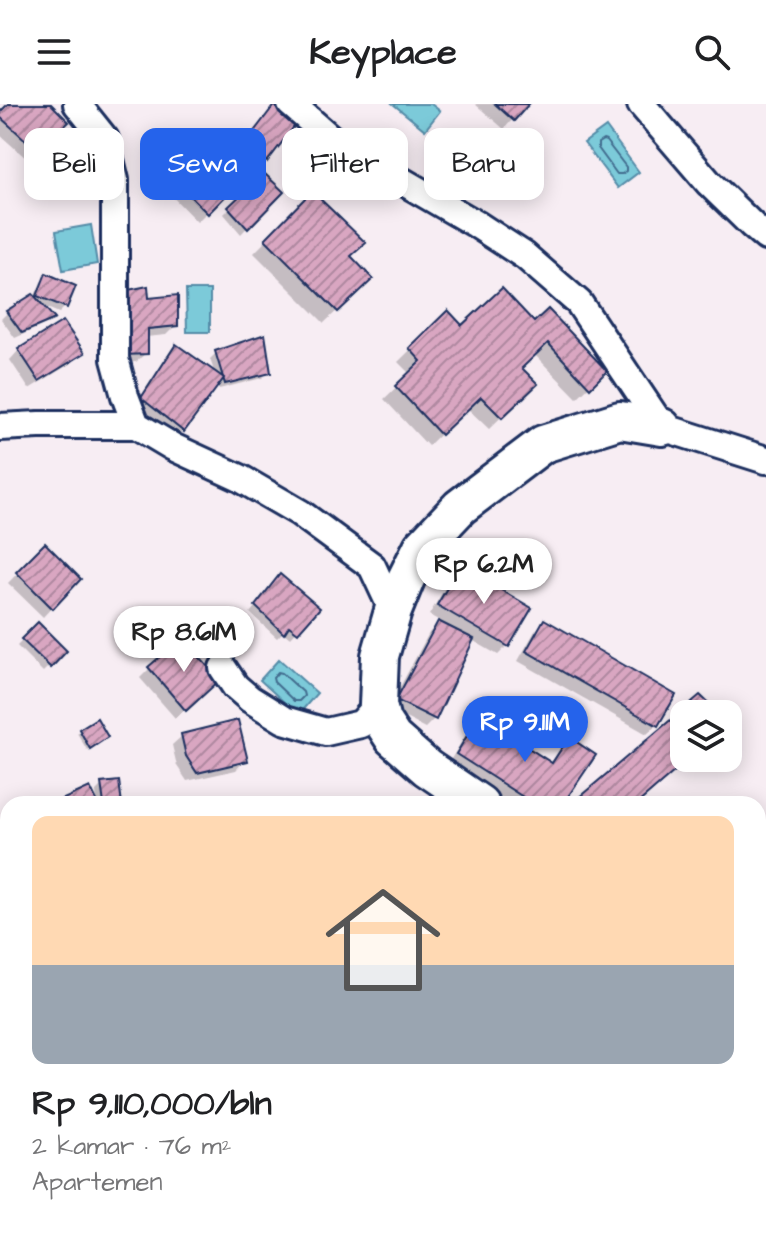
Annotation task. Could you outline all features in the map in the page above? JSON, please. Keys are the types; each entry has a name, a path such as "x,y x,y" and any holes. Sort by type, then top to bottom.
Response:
{"street":[{"path":"77,104 105,139 115,180 115,359 136,425"},
{"path":"291,104 335,142 525,256 579,303 662,427"},
{"path":"641,104 709,183 766,237"},
{"path":"468,796 427,768 393,738 382,721 378,705 380,656 393,611 422,547 460,507 543,444 620,420 662,427 766,460"},
{"path":"0,427 136,425 173,447 240,478 300,513 372,566 393,611"},
{"path":"223,668 235,686 250,699 284,720 326,732 361,724 378,705"}],"water":[{"path":"393,104 431,104 440,111 424,129"},
{"path":"606,127 639,172 618,188 584,143"},
{"path":"91,225 97,264 63,270 56,231"},
{"path":"186,290 210,290 210,332 187,332"},
{"path":"279,659 317,693 298,715 260,680"}],"building":[{"path":"8,104 51,104 69,122 63,128 24,128 24,138 0,117 0,112"},
{"path":"275,104 283,104 299,120 293,128 282,128 282,142 267,162 266,128 257,128"},
{"path":"495,104 529,104 514,121"},
{"path":"266,175 282,190 282,194 248,229 228,207 235,200 266,200"},
{"path":"194,200 222,200 208,214"},
{"path":"303,200 321,200 366,243 351,256 373,279 338,312 265,239"},
{"path":"46,273 76,286 67,308 37,296"},
{"path":"148,286 149,298 178,295 178,326 148,329 148,354 124,355 123,291"},
{"path":"502,288 534,322 548,309 607,371 590,388 548,343 522,368 538,384 502,418 481,397 441,435 395,386 421,361 409,348 448,310 462,325"},
{"path":"33,294 55,319 22,333 6,311"},
{"path":"63,321 85,353 39,381 18,349"},
{"path":"265,334 271,373 225,384 215,351"},
{"path":"176,344 224,378 184,432 141,398"},
{"path":"45,543 81,579 53,609 16,572"},
{"path":"460,566 532,608 509,647 437,605"},
{"path":"280,574 320,608 298,633 289,626 284,634 255,606"},
{"path":"544,619 676,695 670,700 658,726 526,651"},
{"path":"438,621 474,639 436,720 396,700"},
{"path":"38,622 67,651 51,668 21,639"},
{"path":"182,638 220,680 186,711 148,667"},
{"path":"479,716 552,763 569,737 596,755 568,796 522,796 456,754"},
{"path":"97,718 108,737 90,749 79,729"},
{"path":"238,720 248,761 197,773 186,756 181,734"},
{"path":"670,720 670,772 674,772 646,796 580,796"},
{"path":"119,781 121,796 103,796 101,783"},
{"path":"90,787 94,796 70,796"}]}
